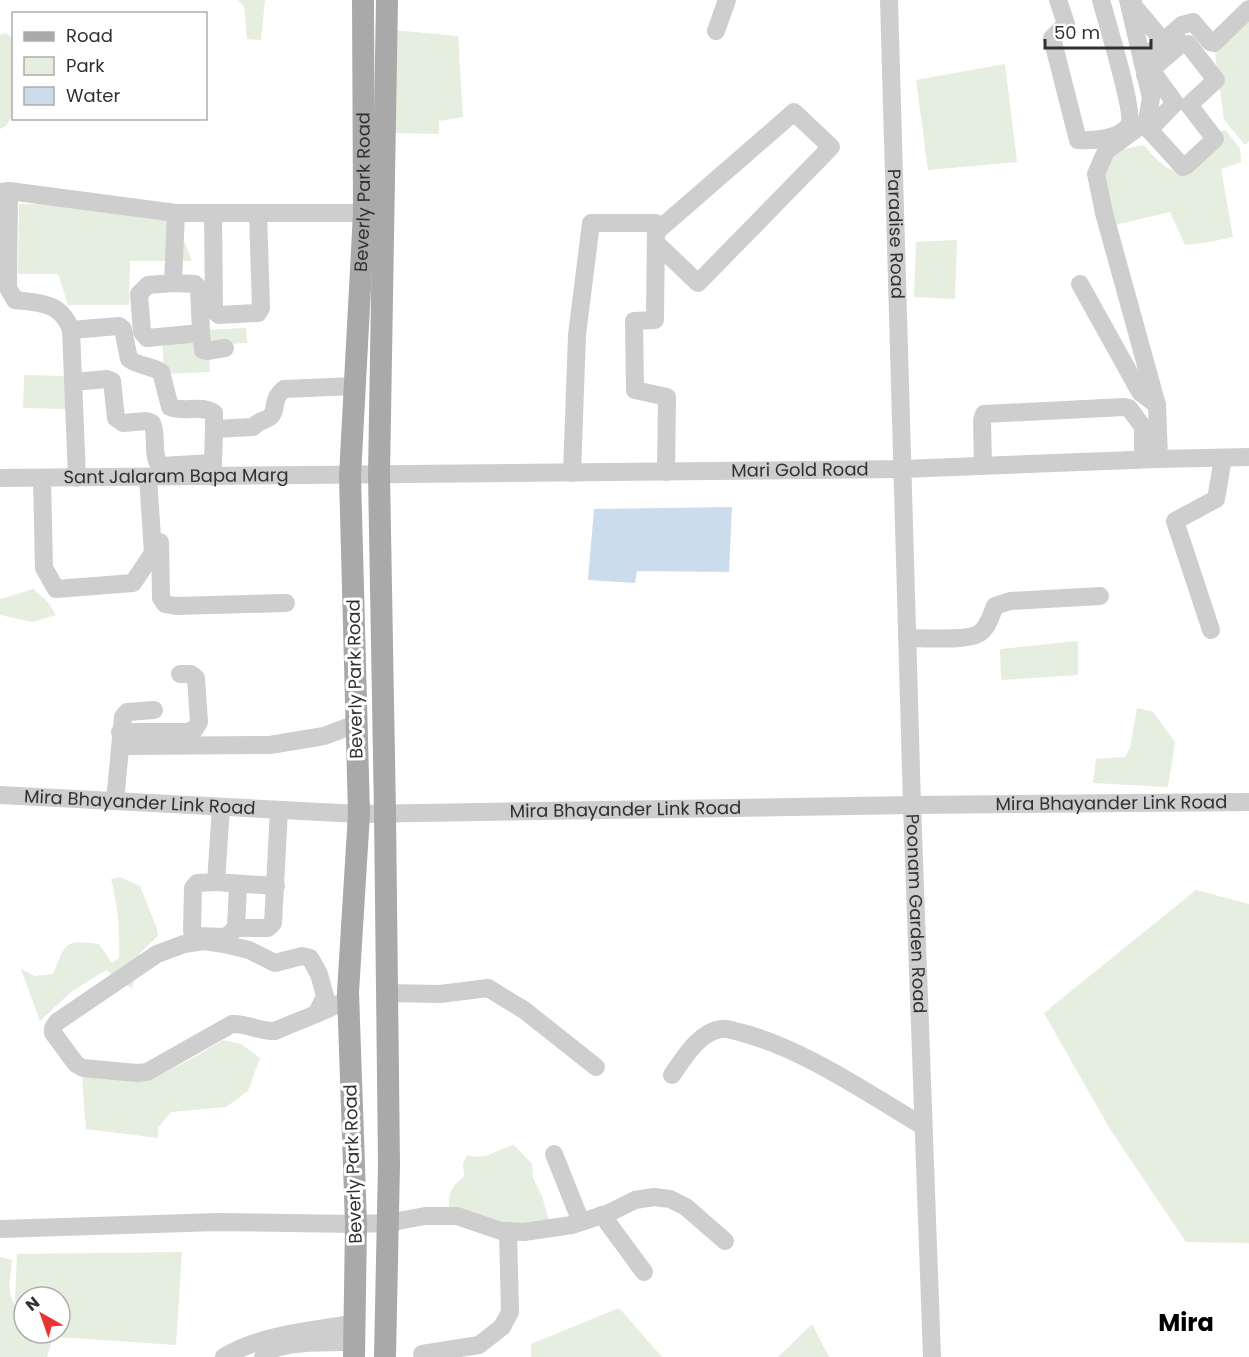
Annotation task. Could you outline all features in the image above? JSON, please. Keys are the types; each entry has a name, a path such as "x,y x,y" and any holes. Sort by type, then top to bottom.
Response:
{"main road":[{"name":"Beverly Park Road","path":"355,1341 356,1224 348,999 358,814 350,476 364,213 363,0"},
{"name":"Beverly Park Road","path":"385,1357 389,1164 379,475 387,0"}],"street":[{"path":"716,31 727,0"},
{"name":"Paradise Road","path":"890,0 903,469"},
{"path":"1058,0 1066,24 1052,38 1078,140 1090,141 1116,135 1127,128 1130,122 1126,95 1101,0"},
{"path":"1128,0 1150,69 1151,98 1146,127 1106,151 1096,174 1107,223 1157,405 1151,459"},
{"path":"1134,0 1132,4 1163,41"},
{"path":"1150,69 1163,41 1188,22 1193,22 1210,42 1214,43 1249,9"},
{"path":"1146,127 1183,167 1215,139 1189,105 1216,80 1188,44 1181,44 1150,69"},
{"path":"794,112 831,147 698,283 656,238 794,112"},
{"path":"77,478 73,330 58,309 42,303 15,300 8,288 4,192 176,213 364,213"},
{"path":"173,284 176,213"},
{"path":"213,213 214,311 219,315 258,313 261,308 258,213"},
{"path":"572,473 577,335 591,223 656,223 655,320 634,321 635,390 667,397 666,472"},
{"path":"201,333 147,338 142,332 139,294 148,285 195,284 199,288 203,350 225,348"},
{"path":"1080,284 1140,392 1157,405"},
{"path":"73,330 119,326 123,329 129,359 136,364 161,372 170,407 177,410 207,409 214,413 213,470 160,466 156,461 155,429 152,423 146,421 123,423 116,418 112,381 107,379 76,382"},
{"path":"214,429 253,427 262,419 268,419 277,395 284,389 355,386"},
{"path":"983,466 982,420 984,414 1124,407 1130,408 1143,427 1151,459"},
{"name":"Mari Gold Road","path":"350,476 903,469 1249,457"},
{"path":"1211,630 1175,521 1216,499 1223,458"},
{"name":"Poonam Garden Road","path":"903,469 912,805 932,1357"},
{"name":"Sant Jalaram Bapa Marg","path":"0,478 154,477 213,470 350,476"},
{"path":"42,478 45,568 56,589 133,583 153,553 154,477"},
{"path":"154,477 161,598 165,604 176,606 286,603"},
{"path":"907,638 964,637 979,634 987,626 995,606 1010,601 1100,596"},
{"path":"122,740 188,732 195,729 199,722 196,678 191,674 180,675"},
{"path":"115,801 123,717 127,712 154,710"},
{"path":"122,740 128,747 270,745 324,736 356,724"},
{"name":"Mira Bhayander Link Road","path":"0,795 358,814 1249,802"},
{"path":"216,882 221,807"},
{"path":"276,886 197,883 193,888 192,931 196,936 226,937 236,928 268,928 273,923 276,886 279,810"},
{"path":"236,928 238,885"},
{"path":"317,1013 325,996 319,974 310,958 302,956 275,963 249,950 204,941 184,944 157,954 57,1022 53,1033 70,1057 83,1068 147,1072 232,1024 267,1032 275,1031 326,1011 348,999"},
{"path":"386,993 440,994 488,988 532,1016 596,1067"},
{"path":"672,1075 690,1049 707,1035 722,1028 752,1036 797,1053 924,1126"},
{"path":"554,1154 581,1222"},
{"path":"0,1229 218,1222 356,1224 387,1223 425,1216 457,1216 501,1231 524,1232 581,1222 635,1200 654,1197 670,1199 686,1207 725,1241"},
{"path":"602,1215 644,1272"},
{"path":"422,1354 479,1345 502,1327 510,1312 508,1232"},
{"path":"224,1357 238,1349 273,1338 355,1341"},
{"path":"263,1357 264,1353 274,1348 322,1342 355,1341"}],"green space":[{"path":"238,0 265,0 261,40 247,39 244,6"},
{"path":"1249,12 1249,141 1245,145 1224,120 1213,38"},
{"path":"393,30 458,36 463,117 439,121 439,134 392,133"},
{"path":"6,33 12,38 12,116 6,126 0,129 0,35"},
{"path":"1005,64 1017,162 928,170 916,80"},
{"path":"1226,130 1240,149 1241,162 1221,169 1233,237 1185,245 1170,212 1115,225 1102,181 1115,151 1143,145 1164,166 1180,171 1195,165 1221,131"},
{"path":"19,204 159,206 185,243 192,261 130,261 129,305 68,305 58,274 18,274"},
{"path":"957,240 955,299 914,297 916,242"},
{"path":"246,328 247,343 209,345 210,372 164,374 162,332"},
{"path":"24,375 66,376 66,409 23,408"},
{"path":"33,589 47,601 56,615 32,622 0,615 0,599"},
{"path":"1078,641 1078,675 1001,680 1000,649"},
{"path":"1137,708 1153,712 1175,742 1168,787 1093,783 1096,759 1125,757 1130,748"},
{"path":"120,877 140,886 158,936 140,953 132,989 106,970 71,992 40,1021 21,969 35,976 53,974 67,946 78,942 99,944 112,963 119,958 118,918 111,879"},
{"path":"1196,890 1249,904 1249,1243 1186,1242 1110,1129 1044,1013"},
{"path":"223,1040 241,1044 260,1058 248,1091 226,1107 171,1112 158,1128 158,1138 86,1129 82,1075 153,1078"},
{"path":"514,1145 532,1164 533,1178 542,1196 550,1224 507,1227 449,1208 452,1190 464,1176 463,1164 467,1155 487,1156"},
{"path":"182,1252 176,1345 72,1338 72,1285 16,1285 17,1254"},
{"path":"0,1257 12,1260 10,1290 12,1345 51,1345 47,1357 0,1357"},
{"path":"619,1308 662,1357 531,1357 531,1344"},
{"path":"812,1324 829,1357 778,1357"}],"water":[{"path":"732,507 729,572 637,571 635,583 588,580 594,509"}],"district":[{"name":"Mira","path":"1186,1323"}]}
